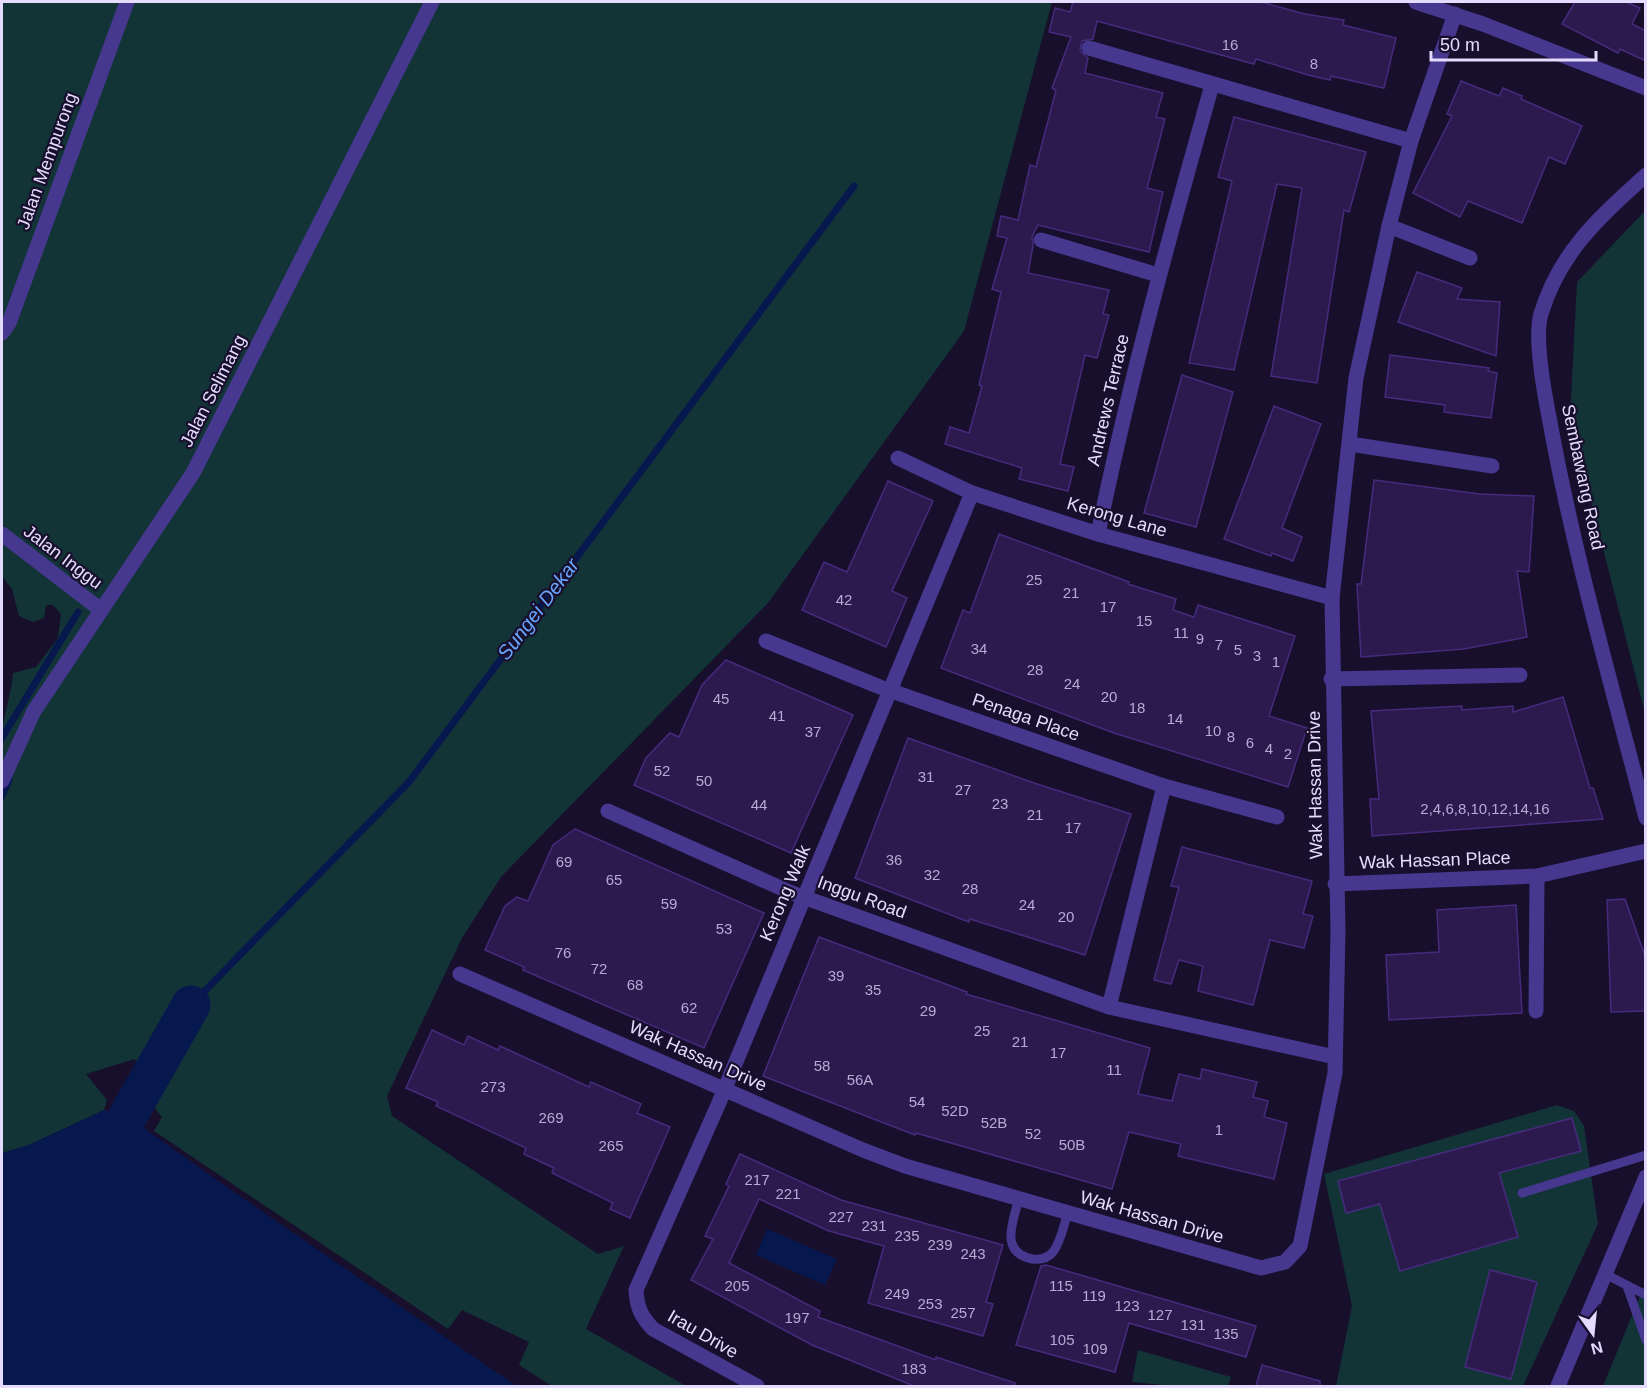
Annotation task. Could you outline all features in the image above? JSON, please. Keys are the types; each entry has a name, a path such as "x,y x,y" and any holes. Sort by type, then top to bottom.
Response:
{"street":[{"name":"Jalan Mempurong","path":"2,333 9,323 127,2"},
{"name":"Jalan Selimang","path":"2,781 34,711 194,473 432,2"},
{"path":"1416,2 1455,14 1646,88"},
{"name":"Wak Hassan Drive","path":"460,974 863,1150 905,1166 1261,1268 1285,1262 1300,1246 1335,1073 1338,933 1335,884 1337,768 1331,679 1332,598 1356,378 1389,226 1411,141 1455,14"},
{"path":"1089,48 1411,141"},
{"name":"Andrews Terrace","path":"1098,534 1115,450 1158,275 1212,85"},
{"name":"Sembawang Road","path":"1646,175 1588,228 1561,267 1540,316 1542,378 1561,481 1646,818"},
{"path":"1389,226 1470,258"},
{"path":"1041,240 1158,275"},
{"path":"1350,444 1492,466"},
{"name":"Kerong Lane","path":"898,458 972,493 1098,534 1332,598"},
{"name":"Kerong Walk","path":"637,1307 636,1290 642,1274 725,1088 972,493"},
{"name":"Jalan Inggu","path":"2,534 101,610"},
{"name":"Penaga Place","path":"766,641 890,690 1164,786 1277,817"},
{"path":"1331,679 1520,675"},
{"path":"1109,1007 1164,786"},
{"name":"Inggu Road","path":"608,811 804,897 1109,1007 1335,1057"},
{"name":"Wak Hassan Place","path":"1335,884 1537,876 1646,851"},
{"name":"Wak Hassan Place","path":"1536,1011 1537,876"},
{"path":"1558,1386 1646,1177"},
{"name":"Irau Drive","path":"637,1307 643,1319 653,1329 757,1386"}],"lane":[{"path":"1522,1193 1646,1155"},
{"path":"1019,1198 1010,1240 1014,1250 1026,1257 1041,1259 1055,1250 1068,1212"},
{"path":"1605,1274 1646,1295"},
{"path":"1627,1286 1646,1340"}],"green space":[{"path":"2,2 1052,2 964,331 768,603 501,877 462,938 387,1096 392,1116 598,1254 624,1246 586,1329 686,1386 552,1386 519,1365 529,1342 462,1310 448,1329 154,1131 162,1117 147,1099 135,1059 86,1074 107,1100 104,1110 29,1145 2,1153 2,734 13,673 36,667 58,638 61,614 53,605 46,605 44,618 33,622 19,616 12,589 2,576"},
{"path":"1645,211 1645,713 1570,419 1577,282"},
{"path":"1557,1105 1574,1111 1584,1126 1598,1224 1523,1386 1336,1386 1352,1306 1324,1174"},
{"path":"1645,1284 1645,1386 1603,1386"},
{"path":"1138,1350 1231,1377 1228,1386 1174,1386 1132,1382"}],"shaded area":[{"path":"104,1110 129,1114 148,1131 221,1183 516,1386 2,1386 2,1153 29,1145"},
{"path":"767,1229 837,1259 825,1285 756,1255"}],"building":[{"path":"1073,2 1261,2 1305,14 1344,20 1343,25 1396,38 1384,88 1331,76 1330,80 1256,59 1254,64 1097,21 1093,39 1082,41 1080,51 1088,58 1085,73 1163,93 1156,117 1165,119 1147,188 1163,192 1149,252 1038,225 1032,237 1033,246 1028,273 1109,290 1103,314 1109,315 1097,358 1085,355 1060,464 1074,467 1068,491 1019,479 1022,468 945,444 950,427 969,433 982,386 979,385 1001,292 992,289 1007,238 997,236 1001,216 1018,220 1030,165 1036,167 1056,90 1052,88 1071,37 1049,32 1055,8 1070,12"},
{"path":"1575,2 1626,2 1640,8 1632,24 1646,31 1646,61 1620,49 1618,53 1562,24"},
{"path":"1461,81 1499,96 1503,88 1522,96 1521,99 1582,126 1565,164 1549,157 1522,223 1468,201 1460,217 1413,193 1452,116 1447,114"},
{"path":"1234,117 1366,152 1349,212 1344,210 1317,383 1271,376 1302,188 1277,184 1234,370 1189,363 1232,181 1218,177"},
{"path":"1417,272 1462,288 1457,299 1500,302 1496,356 1398,322"},
{"path":"1390,355 1489,368 1488,371 1497,373 1491,418 1444,412 1445,405 1385,397"},
{"path":"1182,375 1233,392 1196,527 1144,513"},
{"path":"1274,406 1321,424 1282,528 1302,537 1293,561 1272,553 1271,556 1224,539"},
{"path":"1374,480 1480,494 1534,496 1529,572 1517,571 1527,637 1464,649 1361,657 1357,584 1361,584"},
{"path":"888,481 933,501 892,591 907,598 886,647 802,610 824,562 847,572"},
{"path":"999,534 1129,582 1128,584 1176,599 1173,610 1194,617 1198,605 1295,636 1269,716 1307,728 1288,787 1114,733 941,668 963,610 970,613"},
{"path":"726,660 853,715 791,853 634,785 646,758 670,733 679,737 702,685"},
{"path":"1563,697 1590,788 1593,788 1603,819 1372,836 1370,799 1379,799 1371,711 1462,706 1462,710 1513,706 1513,712"},
{"path":"908,738 1034,783 1131,814 1085,955 970,919 969,922 855,878"},
{"path":"575,829 764,913 704,1048 523,970 524,967 485,950 505,906 517,897 528,901 553,845"},
{"path":"1182,847 1312,881 1303,914 1313,916 1304,948 1270,940 1253,1005 1198,991 1203,966 1179,960 1171,984 1154,980 1179,887 1171,886"},
{"path":"1625,899 1646,959 1646,1011 1611,1012 1607,900"},
{"path":"1516,905 1522,1013 1389,1020 1386,955 1439,952 1437,910"},
{"path":"819,937 967,992 966,994 1150,1048 1138,1094 1172,1101 1179,1074 1200,1079 1202,1069 1257,1082 1253,1097 1268,1101 1264,1117 1287,1123 1274,1179 1178,1156 1181,1144 1129,1132 1112,1189 916,1133 915,1135 763,1076"},
{"path":"432,1030 464,1045 468,1036 498,1050 500,1046 589,1087 591,1082 641,1104 637,1113 670,1127 630,1218 610,1209 613,1203 552,1173 554,1168 524,1154 526,1148 436,1106 438,1102 406,1088"},
{"path":"1572,1118 1581,1151 1499,1173 1518,1237 1400,1271 1380,1204 1346,1213 1338,1181"},
{"path":"740,1154 841,1200 1003,1245 986,1302 993,1304 983,1336 868,1303 884,1246 829,1231 759,1199 729,1263 820,1311 818,1317 936,1360 936,1357 1015,1383 1015,1386 914,1386 812,1345 691,1280 713,1239 705,1236 729,1186 726,1184"},
{"path":"1046,1265 1256,1326 1246,1357 1129,1323 1115,1372 1016,1345 1041,1266"},
{"path":"1490,1270 1537,1282 1511,1379 1465,1367"},
{"path":"1262,1365 1320,1381 1320,1386 1256,1386"}],"waterway":[{"name":"Sungei Dekar","path":"191,1005 409,782 854,186"},
{"path":"2,738 78,612"},
{"path":"2,796 9,780"},
{"path":"129,1114 191,1005"}]}
